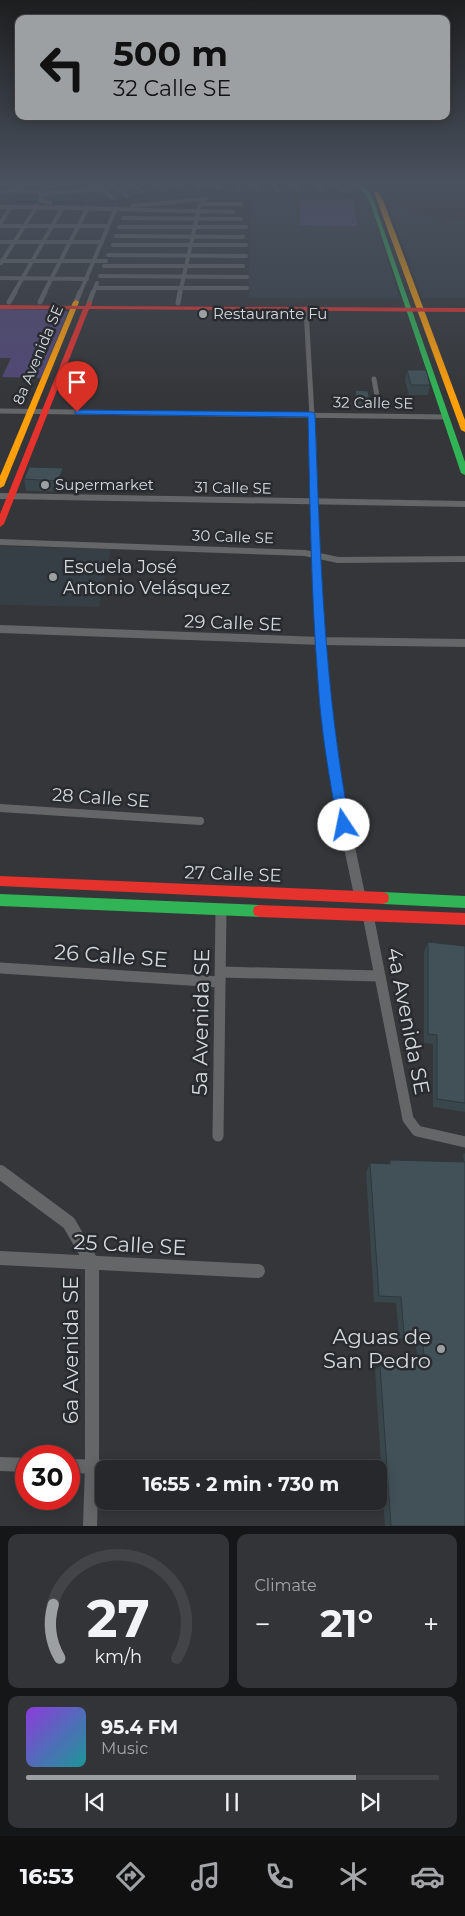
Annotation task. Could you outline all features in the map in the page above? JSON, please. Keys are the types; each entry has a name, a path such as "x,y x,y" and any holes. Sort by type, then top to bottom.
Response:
{"main road":[{"path":"389,254 465,473"},
{"path":"401,254 465,430"},
{"path":"3,304 40,302 81,305 178,303 420,307 465,304"},
{"path":"3,304 306,309 407,307"},
{"name":"8a Avenida SE","path":"0,486 31,412 81,305"},
{"name":"8a Avenida SE","path":"0,524 6,496 45,412 81,305"},
{"path":"420,307 465,310"},
{"name":"27 Calle SE","path":"0,881 465,902"},
{"name":"27 Calle SE","path":"0,900 465,919"}],"street":[{"path":"3,304 23,278 37,254"},
{"path":"40,302 65,254"},
{"name":"8a Avenida SE","path":"81,305 87,278 96,254"},
{"path":"108,255 246,256"},
{"name":"8a Avenida SE","path":"81,305 96,288 108,255"},
{"path":"178,303 189,256"},
{"path":"0,266 2,261 93,261 186,266 244,266"},
{"path":"100,276 246,277"},
{"path":"0,278 87,278"},
{"path":"96,288 247,288"},
{"path":"306,309 312,414 316,556 325,700 333,770 360,897"},
{"path":"374,379 377,396"},
{"name":"32 Calle SE","path":"0,411 312,414 446,418"},
{"name":"31 Calle SE","path":"6,496 465,504"},
{"name":"30 Calle SE","path":"0,542 305,552 338,560 465,559"},
{"name":"29 Calle SE","path":"0,629 321,641 465,643"},
{"name":"28 Calle SE","path":"0,808 200,821"},
{"name":"5a Avenida SE","path":"218,1136 221,909"},
{"name":"4a Avenida SE","path":"368,915 408,1119 418,1131 465,1142"},
{"name":"26 Calle SE","path":"0,968 221,977 379,976"},
{"path":"0,1172 69,1223 92,1263"},
{"name":"25 Calle SE","path":"0,1258 258,1270"},
{"name":"6a Avenida SE","path":"90,1526 92,1466 92,1263"},
{"path":"0,1464 15,1465"},
{"path":"80,1466 95,1466"}],"shaded area":[{"path":"249,254 386,254 400,299 249,298"},
{"path":"406,254 465,254 465,298 422,298"},
{"path":"0,309 63,310 68,312 41,378 2,377 11,358 0,358"},
{"name":"Escuela José Antonio Velásquez","path":"0,546 111,549 99,607 0,605"}],"building":[{"path":"407,370 426,370 430,385 411,385"},
{"path":"355,390 368,391 370,401 357,401"},
{"path":"29,467 63,468 58,481 24,479"},
{"path":"428,942 465,946 465,1103 437,1099 437,1035 428,1034"},
{"name":"Aguas de San Pedro","path":"390,1160 465,1162 465,1526 391,1526 380,1366 411,1367 411,1355 424,1356 422,1333 404,1333 401,1297 379,1296 370,1163 390,1164"}],"traffic: fast":[{"path":"390,254 465,473"},
{"path":"383,898 465,902"},
{"path":"0,900 259,911"}],"traffic: slow":[{"path":"401,254 465,430"},
{"path":"0,486 76,302"}],"traffic: jam":[{"path":"0,524 89,303"},
{"path":"0,307 465,310"},
{"path":"0,881 383,898"},
{"path":"259,911 465,919"}],"place":[{"name":"Restaurante Fu","path":"203,314"},
{"name":"Supermarket","path":"45,485"},
{"name":"Escuela José Antonio Velásquez","path":"53,577"},
{"name":"Aguas de San Pedro","path":"441,1349"}],"route":[{"path":"77,412 312,414 316,556 323,683 327,725 344,825"}]}
